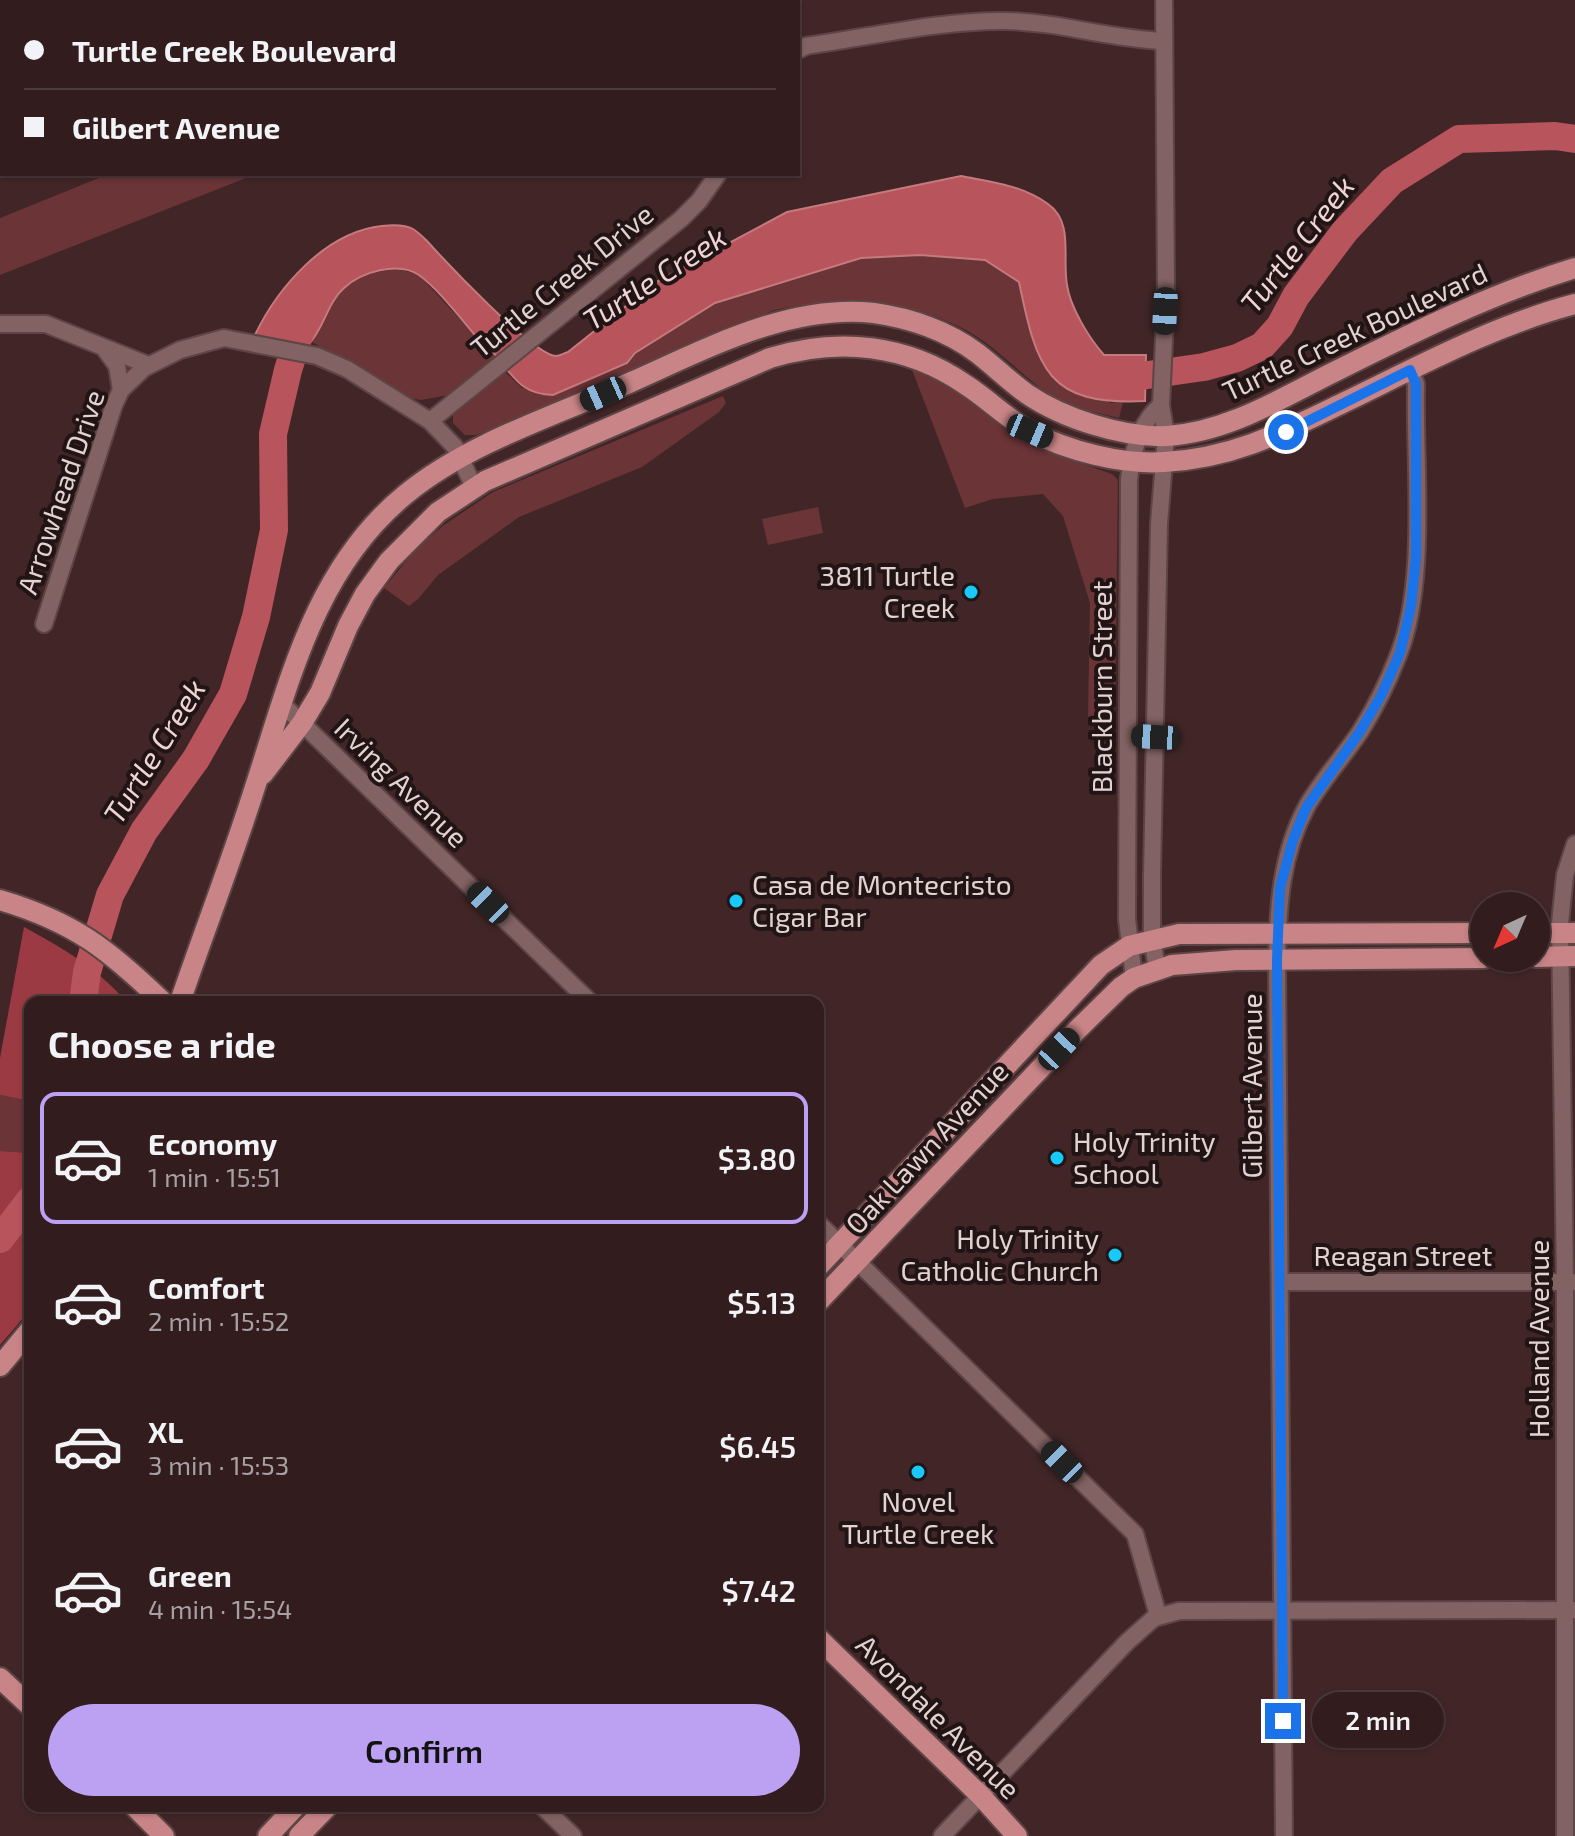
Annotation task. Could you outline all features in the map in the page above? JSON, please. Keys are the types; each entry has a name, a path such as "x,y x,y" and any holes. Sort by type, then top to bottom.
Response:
{"main road":[{"name":"Turtle Creek Boulevard","path":"182,996 256,784 280,702 320,602 356,546 386,512 406,494 460,458 755,331 813,314 854,312 899,318 944,333 972,350 1025,392 1067,415 1140,434 1166,436 1223,424 1256,413 1398,340 1512,291 1575,268"},
{"name":"Turtle Creek Boulevard","path":"256,784 302,723 320,693 365,594 389,561 438,512 474,487 770,358 810,347 849,345 893,351 942,369 1030,431 1053,441 1131,462 1165,462 1208,457 1260,443 1497,330 1575,304"},
{"path":"1398,340 1410,370"},
{"path":"721,344 732,373"},
{"path":"336,575 365,594"},
{"path":"0,900 50,916 84,934 113,955 156,996"},
{"name":"Oak Lawn Avenue","path":"824,1261 1101,965 1129,946 1179,934 1470,933"},
{"name":"Oak Lawn Avenue","path":"824,1296 1092,1014 1134,978 1157,968 1192,963 1277,959 1470,958"},
{"path":"980,1094 999,1113"},
{"path":"0,1366 24,1337"},
{"name":"Avondale Avenue","path":"824,1644 981,1796 1017,1836"},
{"path":"0,1678 24,1700"},
{"path":"140,1812 164,1836"},
{"path":"268,1836 290,1812"},
{"path":"299,1836 322,1812"}],"street":[{"name":"Blackburn Street","path":"1157,968 1152,939 1159,524 1166,436 1161,405 1165,311 1164,0"},
{"path":"800,49 980,21 1045,24 1138,40 1164,41"},
{"name":"Turtle Creek Drive","path":"430,421 681,219 717,176"},
{"path":"0,324 46,324 148,365"},
{"path":"102,346 126,384 148,365 180,350 224,338 317,356 347,369 430,421 455,447 474,487"},
{"name":"Gilbert Avenue","path":"1284,1836 1277,934 1282,877 1299,824 1320,786 1359,733 1381,696 1400,653 1411,606 1416,557 1416,384 1410,370"},
{"name":"Arrowhead Drive","path":"44,624 114,405 126,384"},
{"name":"Blackburn Street","path":"1134,978 1127,919 1131,462 1140,434 1161,405"},
{"name":"Irving Avenue","path":"280,702 584,996"},
{"path":"1128,736 1155,737"},
{"name":"Holland Avenue","path":"1565,1836 1570,1610 1569,957 1561,898 1575,844"},
{"path":"824,1229 1135,1534 1158,1615"},
{"name":"Reagan Street","path":"1280,1282 1570,1282"},
{"path":"942,1836 1127,1642 1158,1615 1179,1611 1570,1610"},
{"path":"548,1812 573,1836"}],"shaded area":[{"path":"104,176 251,176 0,275 0,218"},
{"path":"961,176 1017,188 1048,204 1056,212 1064,230 1067,285 1076,312 1104,355 1146,355 1145,401 1086,397 1067,388 1052,376 1041,359 1032,338 1019,282 985,260 920,255 861,258 715,303 635,353 627,363 553,395 541,394 524,386 427,282 419,275 401,269 380,270 351,282 333,301 308,345 254,337 290,282 323,251 361,230 398,225 419,233 510,324 545,352 558,356 568,352 656,282 787,212"},
{"path":"920,255 985,260 1019,282 1026,315 1110,403 1123,402 1119,418 1077,407 1048,394 985,343 943,320 896,306 847,302 774,310 476,435 465,435 453,423 453,411 502,369 522,388 627,363 635,353 715,303 861,258"},
{"path":"396,269 418,274 496,358 449,395 421,400 410,398 312,342 334,301 351,283 378,272"},
{"path":"911,367 959,392 1003,428 1034,447 1112,474 1118,480 1115,707 1108,716 1088,717 1090,603 1063,516 1043,494 993,499 965,508"},
{"path":"723,396 726,403 719,412 642,467 519,517 438,575 409,606 384,588 417,548 444,525 493,492"},
{"path":"818,507 823,533 768,545 762,519"},
{"path":"24,927 79,960 121,996 24,996 24,1100 0,1095 0,1058"},
{"path":"0,1095 24,1100 24,1153 0,1151"},
{"path":"0,1151 24,1153 24,1317 0,1345"}],"waterway":[{"name":"Turtle Creek","path":"1108,372 1134,377 1204,367 1237,358 1262,346 1280,326 1296,296 1345,231 1392,181 1459,139 1555,136 1575,139"},
{"name":"Turtle Creek","path":"84,996 87,972 110,895 144,831 196,759 233,694 256,617 274,530 273,434 303,323"},
{"name":"Turtle Creek","path":"0,1239 24,1208"}],"place":[{"name":"3811 Turtle Creek","path":"971,592"},
{"name":"Casa de Montecristo Cigar Bar","path":"736,901"},
{"name":"Holy Trinity School","path":"1057,1158"},
{"name":"Holy Trinity Catholic Church","path":"1115,1255"},
{"name":"Novel Turtle Creek","path":"918,1472"}],"route":[{"path":"1283,1721 1277,959 1280,888 1284,866 1306,808 1359,733 1381,696 1400,653 1411,606 1416,557 1416,384 1410,370 1286,432"}]}
